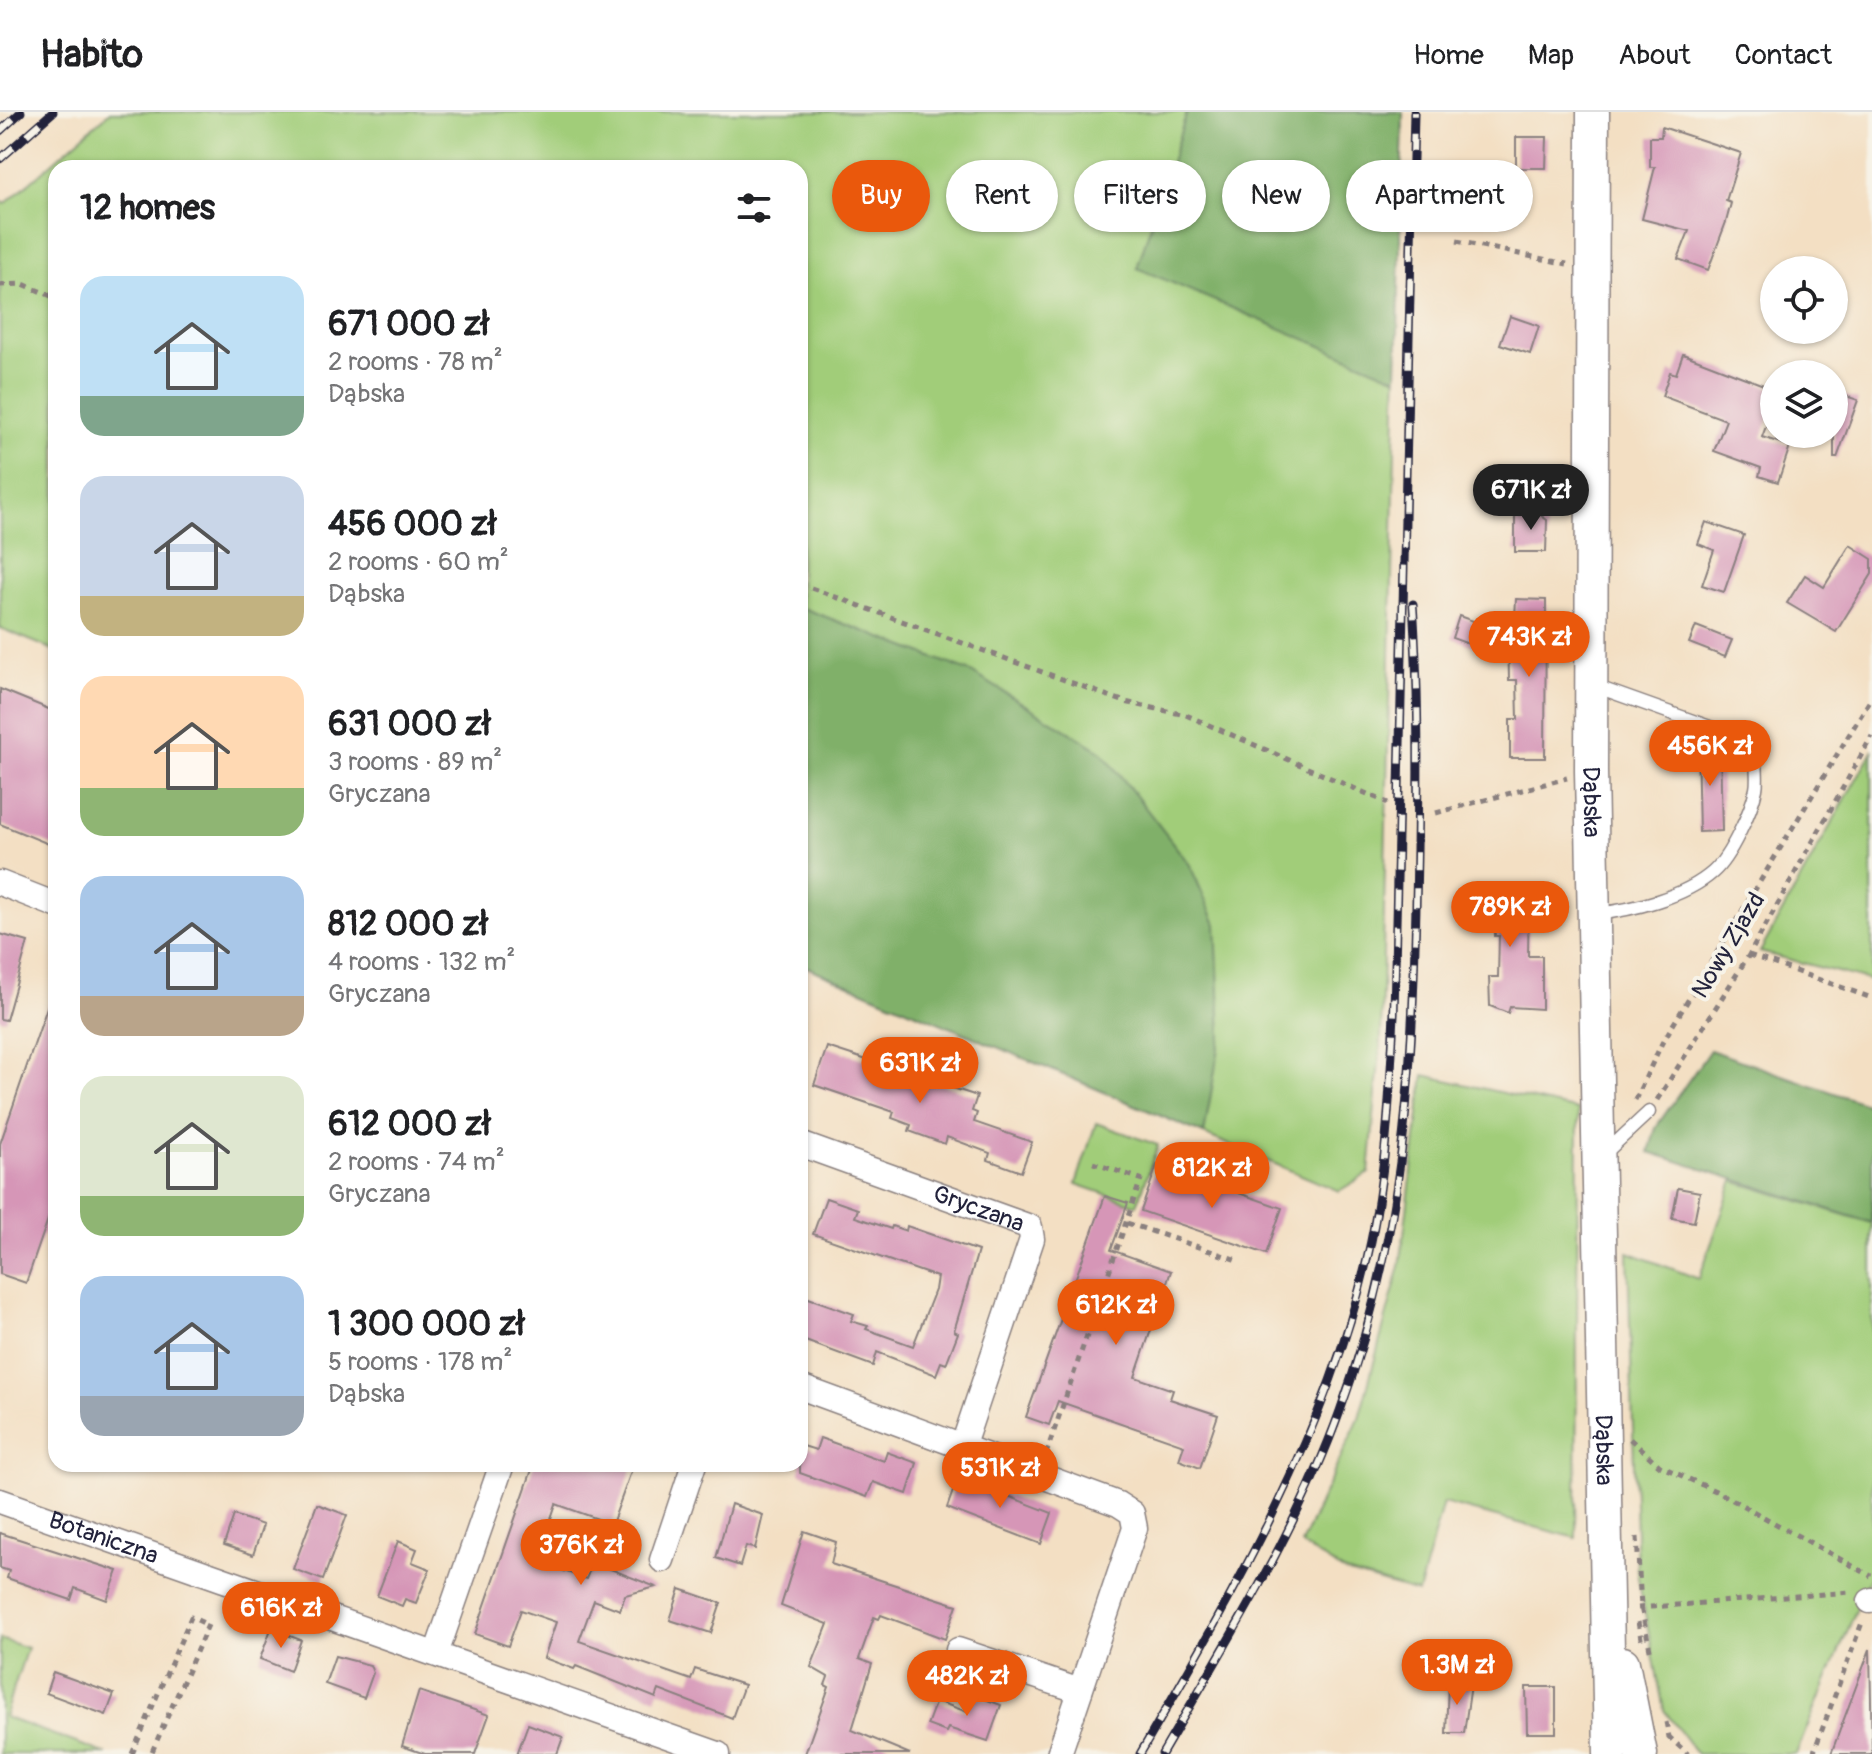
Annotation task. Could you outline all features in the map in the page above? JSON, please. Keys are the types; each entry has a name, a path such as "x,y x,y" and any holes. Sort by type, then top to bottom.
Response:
{"street":[{"name":"Dąbska","path":"1593,112 1592,914 1598,1159 1622,1433 1608,1589 1610,1754"},
{"path":"0,883 48,902"},
{"name":"Gryczana","path":"808,1147 1030,1227 1032,1239 963,1445"},
{"path":"808,1390 963,1445 1118,1504 1132,1513 1135,1528 1059,1754"},
{"path":"436,1654 499,1472"},
{"path":"662,1560 691,1472"},
{"name":"Botaniczna","path":"0,1501 718,1754"},
{"name":"Dąbska","path":"1608,1589 1641,1754"},
{"path":"958,1650 1080,1691"}],"lane":[{"path":"1591,684 1735,736 1756,758 1757,788 1744,824 1714,872 1688,887 1655,900 1592,914"},
{"path":"1598,1159 1629,1134 1649,1112"}],"path":[{"path":"1457,241 1591,270"},
{"path":"0,285 23,284 48,295"},
{"path":"808,587 1125,702 1186,715 1388,803"},
{"path":"1629,1134 1636,1093 1655,1054 1872,697"},
{"name":"Nowy Zjazd","path":"1649,1112 1749,955 1872,736"},
{"path":"1436,813 1591,771"},
{"path":"1749,955 1872,998"},
{"path":"1045,1458 1141,1179 1093,1163"},
{"path":"1127,1223 1237,1260"},
{"path":"1622,1433 1631,1455"},
{"path":"1622,1433 1660,1466 1718,1492 1872,1576"},
{"path":"1035,1454 1058,1463"},
{"path":"1636,1531 1641,1607 1654,1665"},
{"path":"1608,1589 1635,1608 1866,1598 1813,1754"},
{"path":"132,1754 191,1617 208,1625 151,1754"},
{"path":"1663,1708 1669,1737 1688,1754"}],"green space":[{"path":"110,112 1403,112 1402,160 1346,160 1346,232 1400,232 1381,1038 1369,1173 1339,1191 808,967 808,160 55,160"},
{"path":"1187,112 1403,112 1402,160 1346,160 1346,232 1400,232 1397,378 1137,268 1149,232 1206,232 1206,160 1172,160"},
{"path":"48,166 48,648 0,628 0,200 5,204"},
{"path":"808,610 971,672 1101,751 1190,865 1216,924 1221,1036 1204,1134 808,967"},
{"path":"1872,751 1872,981 1760,952"},
{"path":"1710,1050 1872,1106 1872,1223 1649,1152 1656,1127"},
{"path":"1424,1075 1578,1110 1576,1538 1443,1503 1418,1593 1345,1572 1301,1544 1359,1418 1400,1266"},
{"path":"1096,1123 1158,1145 1137,1205 1076,1184"},
{"path":"1733,1181 1872,1223 1872,1572 1796,1754 1697,1754 1664,1710 1637,1573 1628,1252 1699,1279"},
{"path":"0,1639 27,1648 4,1717 107,1754 0,1754"}],"building":[{"path":"1662,127 1741,153 1726,201 1731,203 1726,222 1708,270 1678,259 1689,231 1642,219 1655,167 1650,167 1650,137 1661,137"},
{"path":"1516,137 1547,137 1546,168 1533,168 1533,160 1516,160"},
{"path":"1510,316 1539,326 1530,354 1500,344"},
{"path":"1683,354 1760,384 1760,448 1789,448 1778,482 1759,476 1761,468 1714,451 1726,420 1662,396 1670,372 1676,374"},
{"path":"1848,397 1858,400 1848,428"},
{"path":"1834,448 1841,448 1837,458 1834,458"},
{"path":"1528,506 1547,520 1546,552 1515,552 1515,516"},
{"path":"1706,522 1744,535 1724,592 1702,585 1714,550 1698,544"},
{"path":"1850,545 1872,559 1872,574 1836,632 1787,603 1805,575 1824,587"},
{"path":"1516,599 1546,600 1545,758 1510,758 1510,719 1518,719 1517,680 1509,680 1508,633 1514,636"},
{"path":"1459,616 1507,633 1499,655 1452,638"},
{"path":"1696,626 1732,640 1725,657 1689,643"},
{"path":"0,689 48,709 48,844 0,824"},
{"path":"1720,743 1722,831 1699,832 1697,744"},
{"path":"1472,891 1529,891 1528,956 1542,956 1542,1009 1510,1007 1508,1013 1490,1006 1489,977 1498,977 1499,936 1495,936 1495,928 1472,928"},
{"path":"0,934 28,942 6,1020 0,1019"},
{"path":"48,1005 48,1219 26,1283 0,1274 0,1144"},
{"path":"827,1047 977,1096 972,1111 977,1113 974,1122 1032,1142 1021,1172 988,1160 990,1153 947,1137 945,1144 909,1131 911,1125 892,1118 894,1112 814,1085"},
{"path":"1157,1165 1282,1208 1266,1254 1141,1211"},
{"path":"1678,1188 1700,1192 1694,1222 1672,1218"},
{"path":"1105,1196 1128,1203 1111,1250 1171,1271 1135,1377 1173,1390 1170,1399 1218,1415 1200,1468 1179,1460 1184,1445 1058,1401 1049,1425 1026,1417"},
{"path":"826,1198 858,1209 855,1217 891,1229 892,1226 906,1231 907,1226 978,1251 954,1331 958,1333 946,1364 941,1362 936,1375 877,1352 873,1366 808,1342 808,1298 854,1314 851,1321 913,1346 937,1277 813,1234"},
{"path":"820,1438 884,1461 887,1452 917,1463 907,1494 873,1482 867,1497 800,1473 808,1472 808,1448 816,1450"},
{"path":"531,1472 631,1472 612,1524 556,1504 536,1561 586,1579 593,1562 656,1587 625,1595 620,1610 594,1600 579,1641 691,1680 695,1669 744,1685 732,1718 659,1690 656,1698 576,1666 574,1669 544,1658 556,1622 521,1610 508,1646 475,1634"},
{"path":"958,1477 1052,1513 1041,1544 947,1508"},
{"path":"317,1504 347,1515 323,1580 293,1569"},
{"path":"731,1504 763,1515 755,1549 746,1546 740,1566 716,1558"},
{"path":"234,1515 263,1525 253,1555 224,1545"},
{"path":"804,1531 836,1542 831,1564 957,1605 945,1639 881,1615 879,1619 874,1617 859,1659 872,1664 852,1730 910,1754 805,1754 829,1687 825,1685 828,1677 811,1667 828,1624 781,1606"},
{"path":"0,1533 118,1571 107,1600 75,1588 71,1600 7,1578 9,1571 0,1568"},
{"path":"398,1541 417,1549 412,1562 430,1569 416,1603 405,1599 402,1606 377,1596"},
{"path":"680,1589 721,1603 711,1633 670,1620"},
{"path":"271,1629 301,1640 290,1671 260,1659"},
{"path":"1870,1649 1872,1754 1831,1754"},
{"path":"335,1656 370,1665 373,1673 364,1698 325,1684"},
{"path":"53,1672 114,1694 106,1715 46,1693"},
{"path":"1448,1683 1471,1685 1464,1733 1446,1733"},
{"path":"1526,1687 1556,1687 1556,1733 1527,1733"},
{"path":"419,1691 489,1715 475,1754 425,1754 402,1746"},
{"path":"971,1694 1001,1705 988,1741 948,1728 946,1732 927,1725 936,1701 965,1711"},
{"path":"528,1724 563,1737 557,1754 517,1754"}],"railway":[{"path":"0,131 21,112"},
{"path":"0,159 53,112"},
{"path":"1140,1754 1242,1574 1302,1451 1350,1322 1374,1225 1386,1135 1394,1014 1414,112"},
{"path":"1162,1754 1235,1629 1303,1500 1340,1411 1378,1285 1400,1162 1411,1037 1418,793 1413,604"}]}
